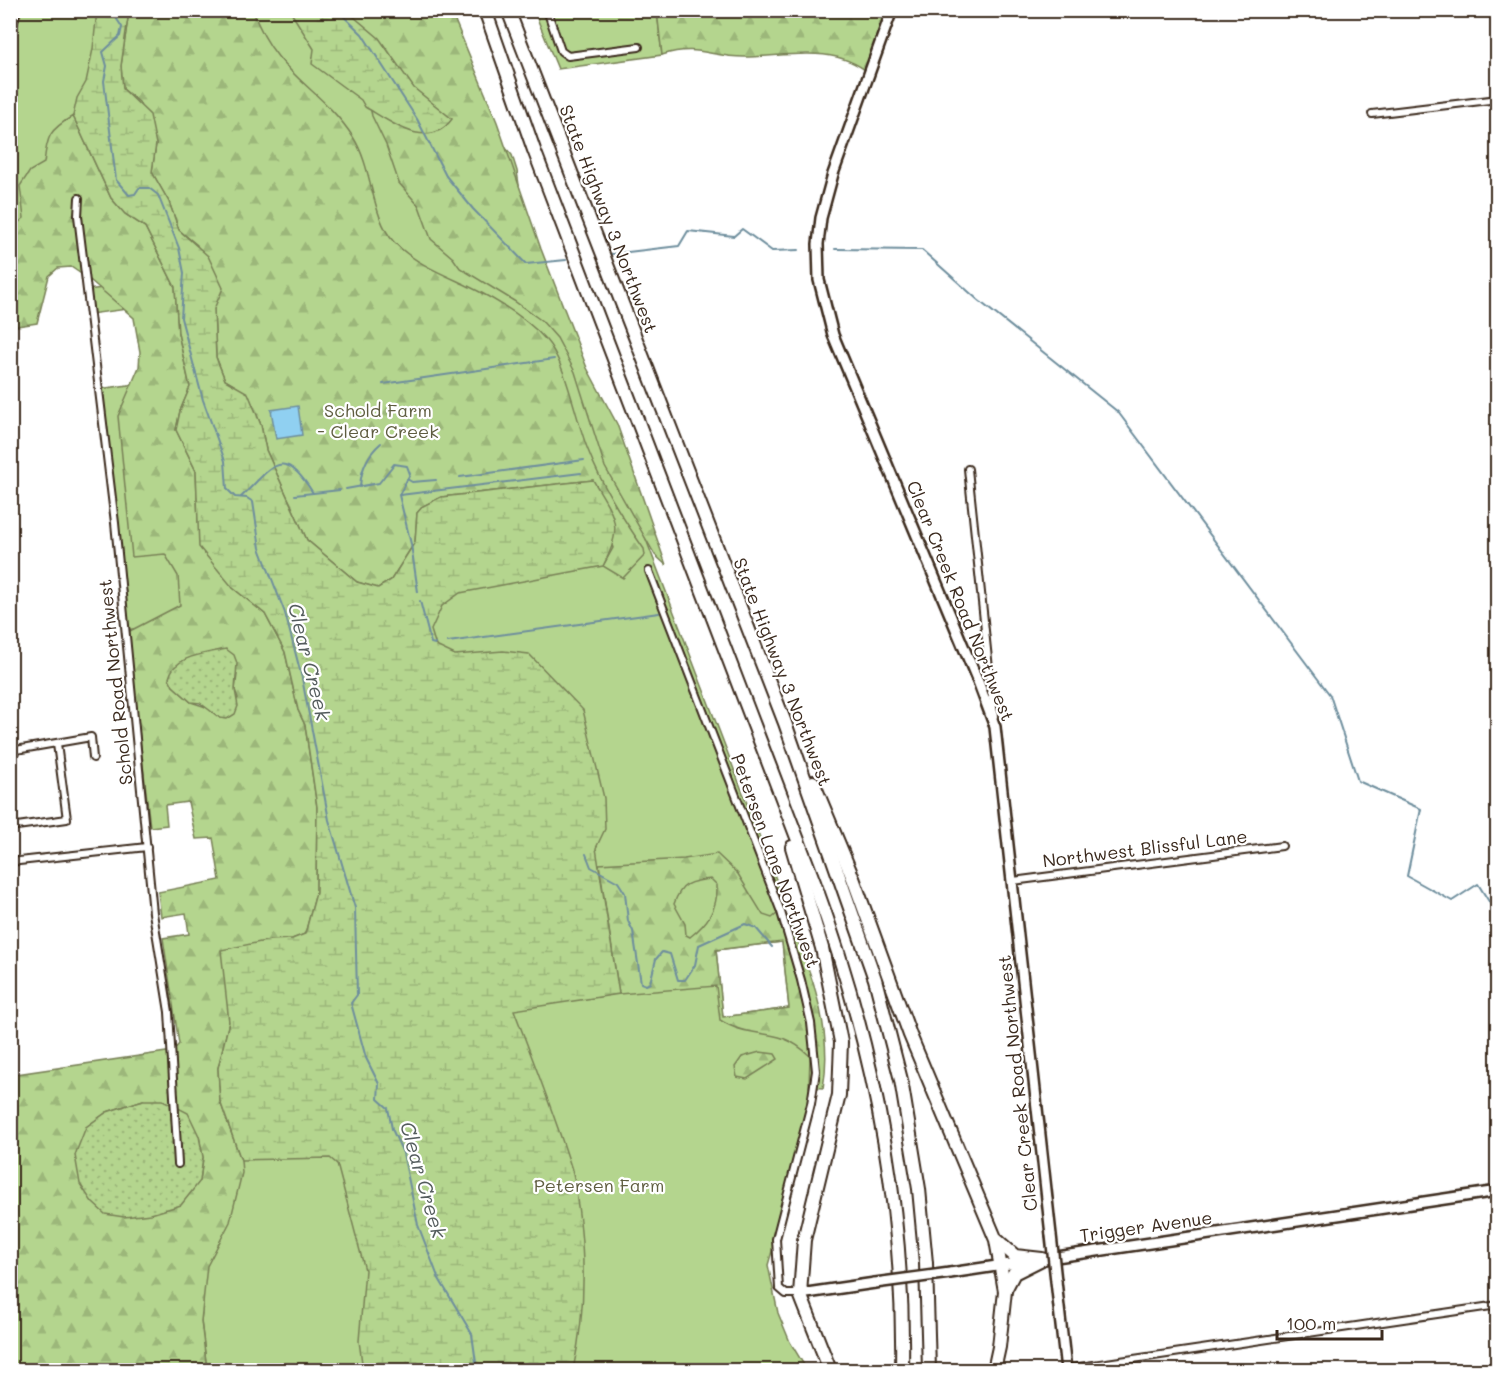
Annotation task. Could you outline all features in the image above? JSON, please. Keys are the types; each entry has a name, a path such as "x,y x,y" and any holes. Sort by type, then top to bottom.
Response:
{"highway":[{"path":"485,10 534,150 832,932 871,1065 884,1135 902,1295 902,1371"},
{"name":"State Highway 3 Northwest","path":"508,10 785,723 859,930 896,1058 924,1226 929,1371"},
{"path":"785,723 832,825 910,1035 996,1240 1005,1291 994,1371"},
{"path":"771,771 822,948 841,1042 839,1095 804,1240 800,1294 830,1371"},
{"path":"996,1240 1015,1256 1042,1259"},
{"path":"1005,1291 1010,1278 1018,1270 1042,1259"}],"main road":[{"path":"10,29 15,10"},
{"name":"Clear Creek Road Northwest","path":"892,10 828,189 818,238 819,280 836,341 995,727 1066,1370"},
{"name":"Trigger Avenue","path":"800,1294 1497,1191"}],"street":[{"path":"547,10 561,51 568,56 639,47"},
{"path":"1372,114 1497,99"},
{"name":"Schold Road Northwest","path":"79,198 78,216 115,523 156,934 169,1012 178,1164"},
{"path":"968,469 995,727"},
{"name":"Petersen Lane Northwest","path":"649,571 781,912 809,1012 816,1071 811,1104 776,1239 779,1288 786,1294 800,1294"},
{"path":"10,751 91,737 93,758"},
{"path":"10,827 67,819 57,744"},
{"name":"Northwest Blissful Lane","path":"1013,881 1282,846"},
{"path":"10,862 147,847"},
{"path":"1066,1370 1497,1305"}],"green space":[{"path":"97,10 129,11 121,66 123,89 150,115 156,144 152,172 169,202 179,230 208,256 223,288 214,309 216,357 225,380 248,393 261,425 266,450 307,540 357,582 378,588 391,580 415,542 417,513 423,506 441,497 593,480 611,513 615,532 610,553 603,566 460,593 442,606 431,630 436,646 455,655 503,651 529,654 583,710 604,798 605,829 596,848 619,994 514,1010 559,1130 575,1183 581,1227 583,1288 580,1329 573,1370 363,1370 359,1341 365,1270 337,1164 330,1158 241,1160 220,1101 218,1068 229,1022 221,950 270,940 292,939 305,934 316,893 317,807 305,725 298,710 285,652 265,614 233,588 199,547 196,471 176,430 180,411 190,387 178,333 175,287 145,227 125,214 111,198 73,116 77,98 86,82 93,49"},
{"name":"Schold Farm - Clear Creek","path":"15,11 434,11 467,103 512,155 517,171 524,220 777,882 812,1015 817,1063 786,1203 768,1265 778,1313 790,1342 807,1370 207,1370 201,1321 203,1303 192,1199 355,923 287,609 125,630 99,389 173,379 165,304 90,314 87,290 161,281 79,208 11,323 10,29","holes":["782,942 789,1008 723,1017 716,950"]},
{"path":"129,11 253,11 274,51 286,66 327,105 353,137 365,163 376,206 386,232 394,242 418,261 508,308 546,340 565,377 584,438 600,476 644,549 645,555 623,578 603,566 613,548 593,480 441,497 423,506 417,513 415,542 391,580 378,588 357,582 307,540 266,450 261,425 248,394 225,380 216,357 214,309 197,245 179,230 169,202 152,172 156,144 139,102 123,89 121,66"},
{"path":"290,11 352,11 353,16 379,38 414,88 452,119 442,129 421,134 398,126 365,107 361,100 312,64 314,49"},
{"path":"317,11 451,11 497,122 541,249 587,368 617,424 666,565 655,555 605,467 575,372 557,338 542,321 460,268 453,258 431,239 419,206 399,183 386,145 372,116 365,84"},
{"path":"534,11 657,11 662,55 558,69"},
{"path":"657,11 892,11 869,73 840,58 824,55 744,57 685,51 662,55"},
{"path":"73,116 111,198 125,214 145,227 175,287 178,333 190,387 180,411 176,430 196,471 198,522 233,588 265,614 285,652 298,710 305,725 317,807 316,893 305,934 292,939 270,940 227,996 229,1022 218,1068 220,1101 241,1160 242,1173 230,1222 207,1266 201,1321 207,1370 11,1370 10,1075 173,1051 179,1044 163,938 189,934 186,913 161,917 158,892 220,880 213,838 196,839 188,802 165,805 167,825 150,827 128,632 180,605 178,576 165,554 132,557 118,416 139,367 140,352 134,318 90,280 71,267 58,268 49,276 37,323 11,327 11,229 24,218 20,186 30,171 44,163 46,146 54,130","holes":["237,675 235,690 238,698 220,718 209,708 191,702 173,686","143,1100 199,1136 203,1158 200,1181 86,1127 107,1112"]},
{"path":"226,649 234,655 237,663 235,690 238,706 235,714 227,719 220,718 200,703 191,702 173,686 169,678 177,664 184,660"},
{"path":"717,854 738,874 763,915 772,918 778,913 780,901 808,968 822,1016 826,1064 823,1088 809,1087 810,1056 798,1046 776,1036 732,1027 720,1020 716,986 619,994 599,864 684,859","holes":["711,879 717,885 714,908 707,920 690,937 686,935 685,924 674,904 687,884","782,942 789,1008 723,1017 716,950"]},
{"path":"760,1052 775,1054 778,1059 747,1079 737,1077 735,1067 742,1057"},
{"path":"143,1100 163,1100 188,1113 199,1136 203,1157 200,1181 181,1205 151,1214 124,1217 105,1214 92,1202 80,1184 75,1155 86,1127 107,1112"}],"water":[{"path":"298,406 302,435 276,439 271,410"}],"waterway":[{"name":"Clear Creek","path":"111,10 122,27 120,36 103,52 107,66 104,81 116,180 129,195 135,194 139,188 149,188 158,195 179,248 184,273 181,318 203,400 225,461 227,489 235,497 247,498 253,502 260,548 285,613 302,678 329,820 355,908 357,995 351,1003 366,1058 379,1084 378,1099 388,1108 392,1129 403,1153 418,1225 438,1277 472,1334 477,1370"},
{"path":"337,10 362,34 417,119 446,176 473,209 526,264 566,260"},
{"path":"611,254 679,246 688,231 734,236 742,229 772,251 799,250"},
{"path":"835,249 922,250 978,300 1118,412 1330,695 1358,781 1421,809 1407,876 1452,901 1478,884 1498,916"},
{"path":"383,384 554,359"},
{"path":"360,487 366,463 381,443"},
{"path":"460,477 584,460"},
{"path":"346,489 379,483 394,464 407,466 410,474 399,495 411,544 418,592"},
{"path":"241,497 277,465 293,468 313,493"},
{"path":"400,495 581,473"},
{"path":"407,479 412,482 436,480"},
{"path":"295,495 340,490"},
{"path":"420,601 431,643 435,644"},
{"path":"448,642 659,613"},
{"path":"586,854 591,867 618,882 625,893 628,921 633,931 641,983 646,985 650,983 656,959 662,952 670,954 678,980 685,980 695,965 699,945 745,924 756,928 772,947"}],"park label":[{"name":"Petersen Farm","path":"599,1186"}]}
